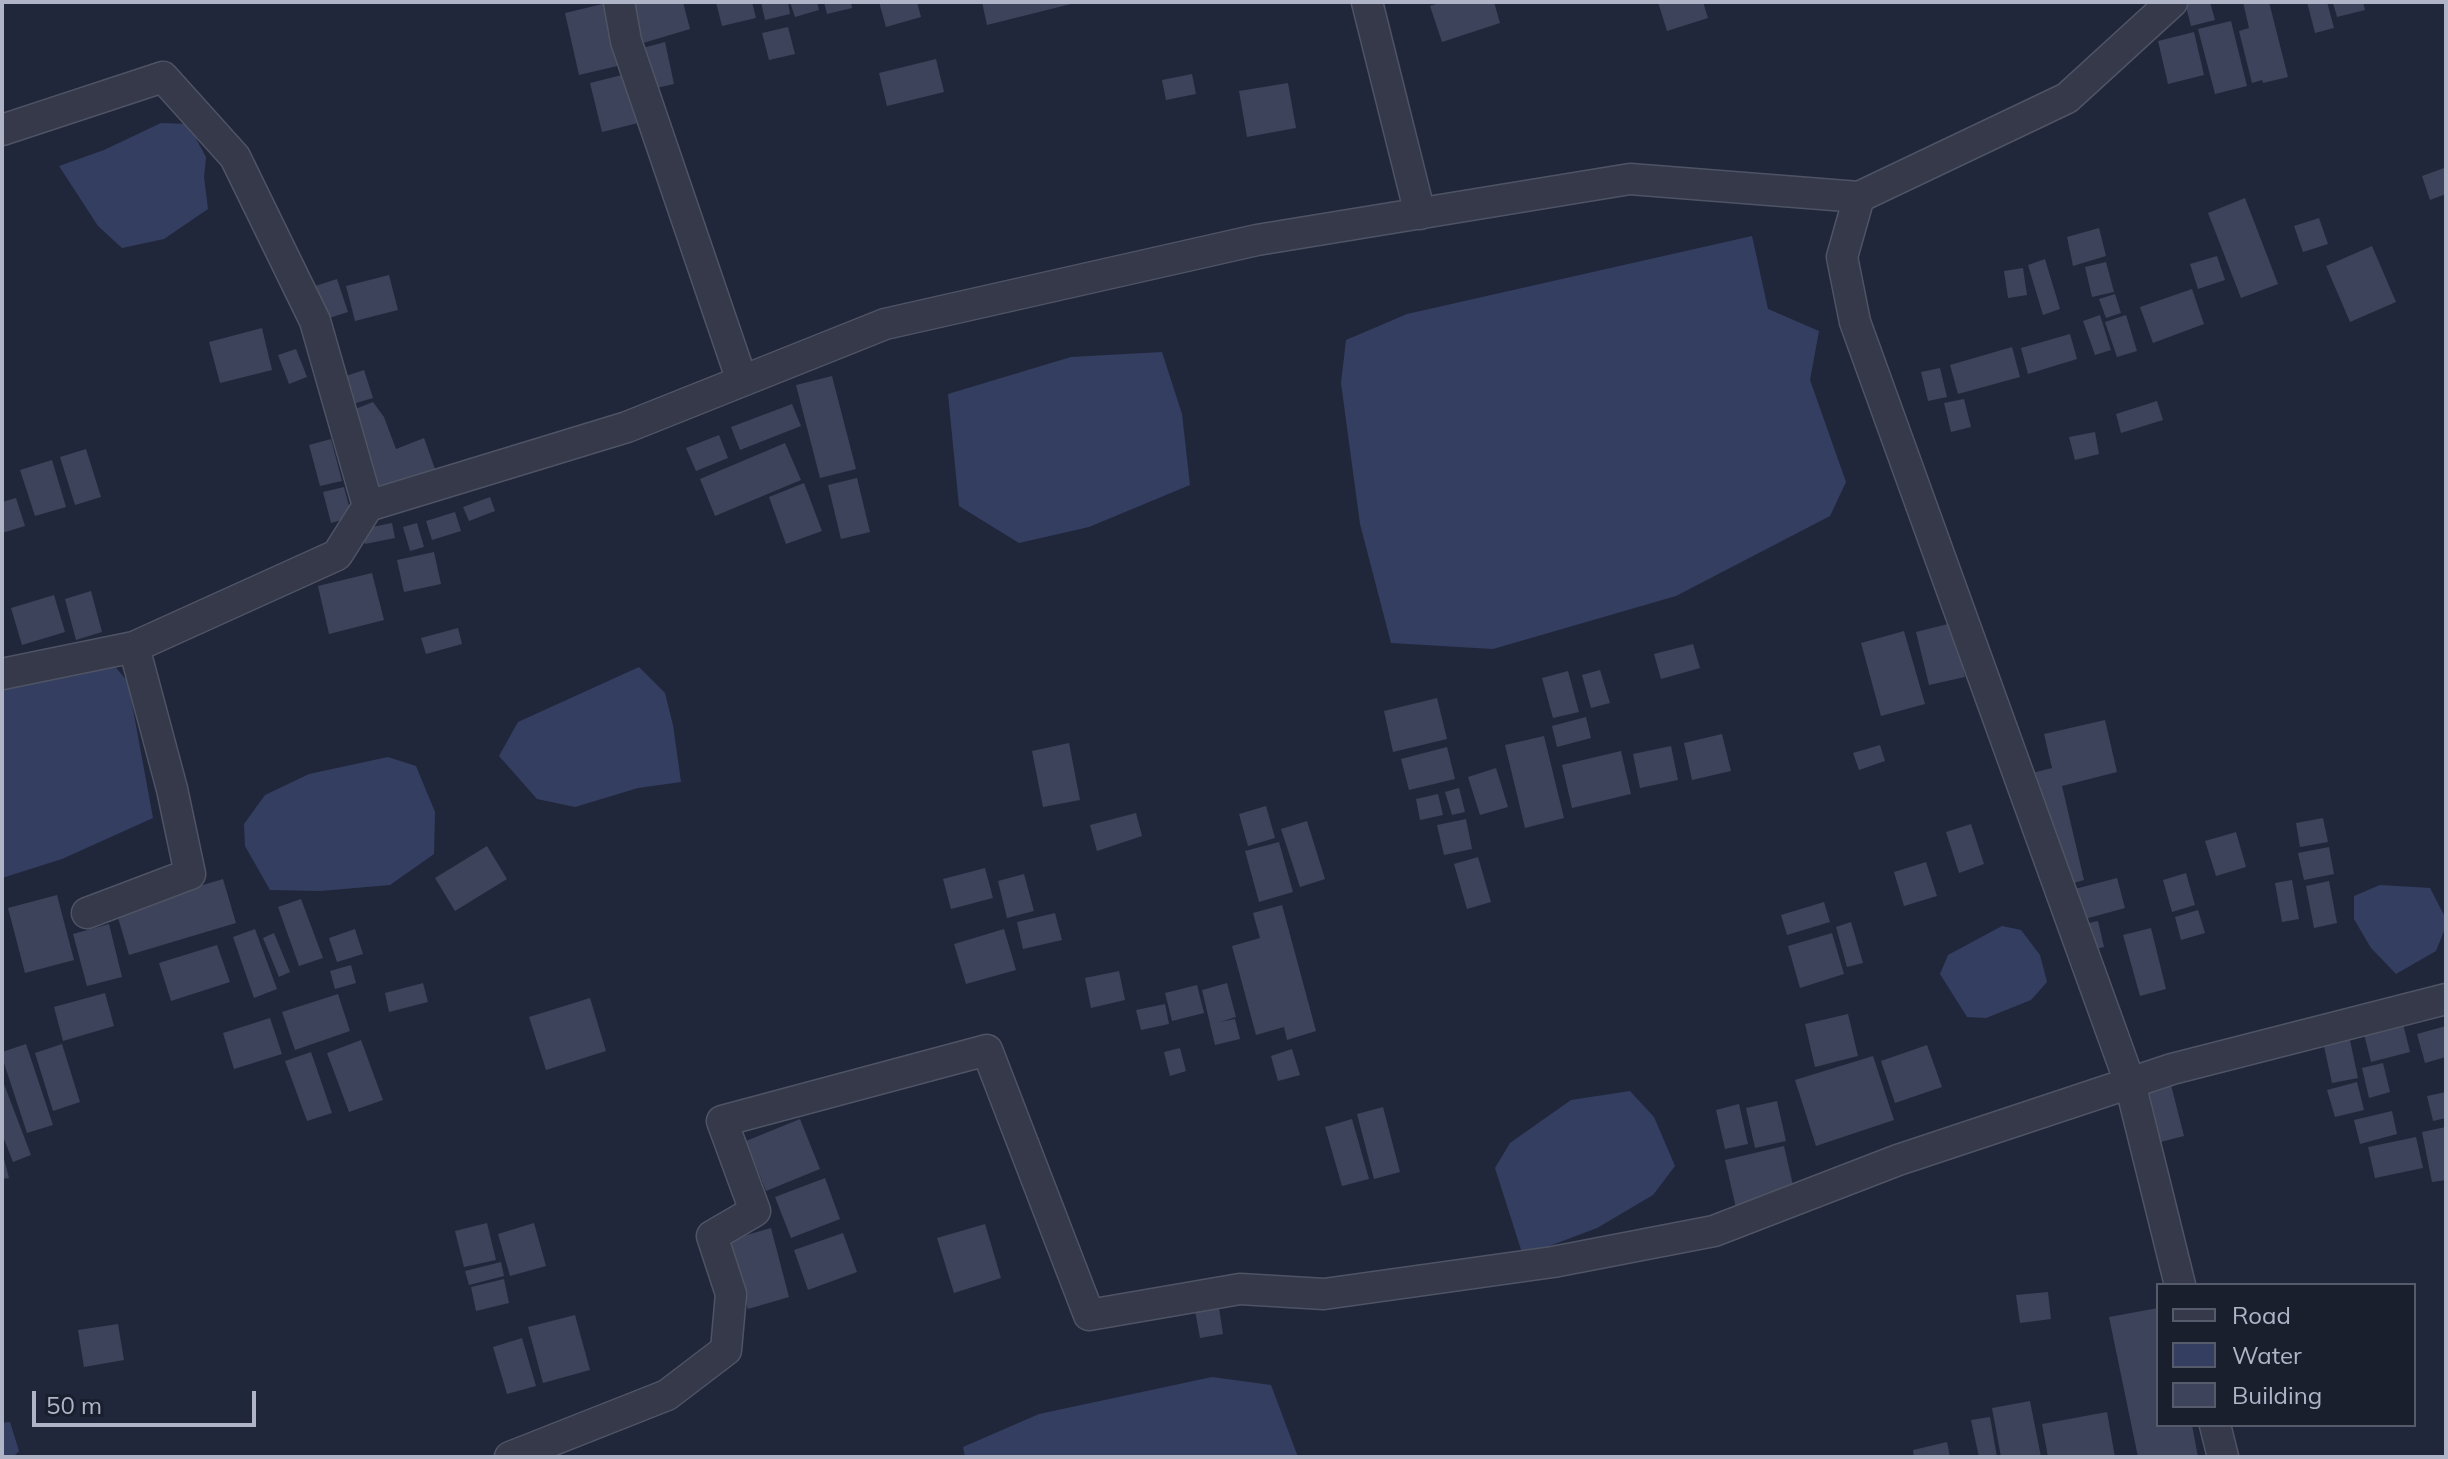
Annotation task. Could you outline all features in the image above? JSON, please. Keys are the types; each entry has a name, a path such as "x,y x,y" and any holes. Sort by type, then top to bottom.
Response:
{"street":[{"path":"619,2 626,41 742,381"},
{"path":"1367,2 1420,214"},
{"path":"2,674 134,647 337,555 368,506 627,427 885,324 1257,240 1630,179 1859,197 2067,98 2172,2"},
{"path":"2,130 163,77 235,157 315,321 368,506"},
{"path":"1859,197 1842,257 1855,322 2130,1083 2180,1283"},
{"path":"87,913 190,874 172,789 134,647"},
{"path":"510,1457 667,1395 726,1350 731,1294 712,1236 755,1211 722,1121 987,1050 1089,1315 1240,1289 1324,1294 1354,1290 1553,1262 1714,1231 1898,1160 2172,1069 2446,999"},
{"path":"2216,1427 2223,1457"}],"water":[{"path":"161,123 188,124 206,157 204,177 208,209 164,239 122,248 98,226 59,166 104,150"},
{"path":"1752,236 1768,309 1819,331 1810,380 1846,482 1830,516 1676,596 1493,649 1391,643 1360,524 1341,383 1346,340 1407,314"},
{"path":"1162,352 1182,414 1190,485 1089,527 1019,543 959,506 948,394 1071,357"},
{"path":"112,663 128,682 153,818 62,859 2,878 2,686"},
{"path":"639,667 665,693 681,782 638,788 575,807 537,799 499,756 518,722"},
{"path":"388,757 416,766 435,812 434,854 390,885 320,891 270,890 245,846 244,824 265,795 309,774"},
{"path":"2380,885 2430,888 2446,919 2436,951 2396,974 2371,948 2354,919 2354,896"},
{"path":"2002,926 2021,930 2040,955 2047,982 2031,1000 1986,1018 1967,1017 1940,974 1948,955"},
{"path":"1630,1091 1654,1117 1675,1166 1653,1195 1597,1228 1523,1256 1495,1168 1510,1143 1571,1100"},
{"path":"1212,1377 1271,1385 1298,1457 965,1457 963,1447 1039,1414"},
{"path":"10,1422 19,1451 13,1457 2,1457 2,1423"}],"building":[{"path":"611,2 626,64 579,75 565,13"},
{"path":"632,2 683,2 690,29 643,43"},
{"path":"716,2 752,2 756,18 722,26"},
{"path":"761,2 788,2 790,14 765,20"},
{"path":"790,2 817,2 819,10 795,17"},
{"path":"824,2 851,2 852,8 827,14"},
{"path":"879,2 917,2 921,17 886,27"},
{"path":"982,2 1075,2 1075,3 987,25"},
{"path":"1442,2 1494,2 1500,23 1442,42 1430,6"},
{"path":"1658,2 1703,2 1708,18 1667,31"},
{"path":"2210,2 2215,20 2191,26 2185,3"},
{"path":"2243,2 2269,2 2288,77 2252,83 2239,31 2249,28"},
{"path":"2307,2 2327,2 2334,28 2315,33"},
{"path":"2363,2 2365,10 2337,17 2333,3"},
{"path":"2231,21 2247,86 2215,94 2198,29"},
{"path":"788,27 795,54 769,60 762,33"},
{"path":"2194,32 2204,75 2168,84 2158,41"},
{"path":"665,42 674,84 648,90 639,49"},
{"path":"936,59 944,92 887,106 879,73"},
{"path":"630,73 642,122 602,132 590,83"},
{"path":"1192,74 1196,94 1166,100 1162,80"},
{"path":"1288,83 1296,128 1247,137 1239,91"},
{"path":"2444,168 2446,194 2430,200 2422,176"},
{"path":"2245,198 2278,284 2241,298 2208,213"},
{"path":"2319,218 2328,244 2303,252 2294,226"},
{"path":"2099,228 2106,256 2073,266 2067,237"},
{"path":"2372,246 2396,302 2350,322 2326,266"},
{"path":"2217,256 2225,280 2198,289 2190,264"},
{"path":"2045,259 2060,309 2043,315 2028,265"},
{"path":"2106,262 2114,292 2092,297 2085,267"},
{"path":"2023,268 2027,295 2008,298 2004,271"},
{"path":"389,275 398,310 355,321 346,286"},
{"path":"337,279 348,312 323,320 312,287"},
{"path":"2192,289 2204,324 2153,343 2140,307"},
{"path":"2115,294 2121,313 2106,318 2099,299"},
{"path":"2100,315 2111,350 2095,355 2083,321"},
{"path":"2126,315 2137,351 2117,357 2105,322"},
{"path":"262,328 272,370 220,383 209,342"},
{"path":"2070,334 2077,359 2028,374 2021,348"},
{"path":"2012,347 2020,377 1958,394 1950,365"},
{"path":"296,349 307,377 289,384 278,355"},
{"path":"1940,368 1947,397 1928,401 1921,372"},
{"path":"364,370 373,398 346,406 337,379"},
{"path":"832,376 856,469 820,478 796,385"},
{"path":"1964,399 1971,427 1951,432 1944,403"},
{"path":"2157,401 2163,420 2121,433 2116,414"},
{"path":"373,402 384,417 396,449 424,438 435,469 380,490 350,411"},
{"path":"792,404 801,426 740,450 731,427"},
{"path":"2095,432 2099,454 2075,460 2069,437"},
{"path":"719,435 728,458 696,471 686,448"},
{"path":"331,439 342,481 320,486 309,445"},
{"path":"785,443 801,480 715,516 700,479"},
{"path":"86,449 101,497 75,505 60,457"},
{"path":"52,460 66,507 35,516 20,470"},
{"path":"857,478 870,532 841,539 828,485"},
{"path":"804,483 822,531 786,544 769,497"},
{"path":"344,487 352,517 331,523 323,492"},
{"path":"490,497 495,511 469,521 463,507"},
{"path":"16,498 25,526 2,533 2,502"},
{"path":"455,512 461,531 432,540 426,521"},
{"path":"392,523 395,538 365,544 362,529"},
{"path":"417,523 424,547 410,551 403,527"},
{"path":"434,552 441,584 404,592 397,560"},
{"path":"372,573 384,620 329,634 318,586"},
{"path":"91,591 102,632 76,640 65,599"},
{"path":"54,595 65,632 22,645 11,608"},
{"path":"1952,623 1965,677 1929,685 1916,632"},
{"path":"458,628 462,644 426,654 421,638"},
{"path":"1904,631 1925,704 1881,716 1861,643"},
{"path":"1693,644 1700,668 1661,679 1654,654"},
{"path":"1600,670 1610,703 1591,708 1582,675"},
{"path":"1568,671 1579,712 1553,718 1542,678"},
{"path":"1437,698 1447,739 1393,752 1384,711"},
{"path":"1586,717 1591,738 1557,747 1552,726"},
{"path":"2105,720 2117,772 2062,786 2084,880 2059,887 2032,773 2052,768 2044,734"},
{"path":"1722,734 1731,771 1692,780 1684,743"},
{"path":"1544,736 1564,818 1525,828 1505,745"},
{"path":"1069,743 1080,800 1043,807 1032,751"},
{"path":"1880,745 1885,761 1859,770 1853,753"},
{"path":"1671,746 1678,780 1640,788 1633,754"},
{"path":"1447,747 1455,779 1409,790 1401,759"},
{"path":"1621,751 1631,794 1572,808 1562,765"},
{"path":"1496,768 1508,807 1480,815 1468,777"},
{"path":"1459,788 1465,812 1452,815 1445,792"},
{"path":"1438,794 1443,815 1420,820 1416,799"},
{"path":"1266,806 1275,838 1248,846 1239,814"},
{"path":"1136,813 1142,836 1097,851 1090,825"},
{"path":"2323,818 2328,842 2300,847 2296,823"},
{"path":"1466,819 1472,849 1444,855 1437,825"},
{"path":"1307,821 1325,879 1300,887 1281,829"},
{"path":"1971,824 1984,864 1959,873 1946,832"},
{"path":"2236,832 2246,867 2216,876 2205,841"},
{"path":"1279,842 1293,892 1259,902 1245,851"},
{"path":"487,846 507,879 455,911 435,878"},
{"path":"2329,847 2334,874 2304,880 2298,853"},
{"path":"1478,857 1491,902 1467,909 1454,864"},
{"path":"1926,862 1937,896 1904,906 1894,872"},
{"path":"985,868 993,898 951,909 943,879"},
{"path":"2186,873 2195,905 2172,912 2163,880"},
{"path":"1024,874 1034,911 1007,918 998,881"},
{"path":"2117,878 2125,908 2074,922 2067,891"},
{"path":"223,879 236,923 129,955 116,911"},
{"path":"2292,880 2299,919 2282,922 2275,883"},
{"path":"2329,881 2337,923 2314,928 2306,886"},
{"path":"57,895 74,960 25,973 8,908"},
{"path":"301,899 323,958 299,966 278,907"},
{"path":"1824,902 1830,922 1787,935 1781,915"},
{"path":"1282,905 1316,1031 1287,1040 1284,1027 1256,1035 1232,946 1260,938 1253,913"},
{"path":"2198,910 2205,933 2181,940 2175,917"},
{"path":"1055,913 1062,940 1023,949 1017,922"},
{"path":"2098,921 2104,947 2085,951 2079,925"},
{"path":"1851,922 1863,963 1847,967 1836,927"},
{"path":"109,924 122,977 87,986 73,934"},
{"path":"2151,928 2166,989 2140,996 2123,935"},
{"path":"255,929 277,989 254,998 233,937"},
{"path":"355,929 363,954 337,962 329,938"},
{"path":"1004,929 1016,970 966,984 954,944"},
{"path":"274,933 290,972 279,977 263,938"},
{"path":"1832,933 1844,974 1800,988 1788,946"},
{"path":"217,945 230,982 171,1001 159,963"},
{"path":"351,965 356,983 335,989 330,971"},
{"path":"1119,971 1125,1000 1091,1008 1085,978"},
{"path":"423,983 428,1002 389,1012 385,993"},
{"path":"1227,983 1236,1017 1220,1022 1235,1019 1240,1039 1215,1045 1202,990"},
{"path":"1197,985 1204,1013 1172,1021 1165,993"},
{"path":"105,993 114,1026 63,1041 54,1007"},
{"path":"338,994 350,1031 295,1050 282,1012"},
{"path":"590,998 606,1051 546,1070 529,1017"},
{"path":"1165,1004 1169,1024 1141,1030 1136,1010"},
{"path":"1848,1014 1858,1056 1815,1067 1805,1024"},
{"path":"270,1018 282,1054 234,1069 223,1033"},
{"path":"2403,1024 2410,1052 2371,1062 2364,1034"},
{"path":"2446,1026 2446,1057 2425,1063 2417,1034"},
{"path":"2348,1031 2358,1078 2332,1083 2322,1037"},
{"path":"361,1040 383,1100 349,1112 327,1053"},
{"path":"26,1044 53,1125 27,1133 2,1057 2,1052"},
{"path":"62,1044 80,1102 53,1111 35,1053"},
{"path":"1927,1045 1942,1087 1895,1103 1881,1061"},
{"path":"1180,1048 1186,1071 1170,1076 1164,1052"},
{"path":"1292,1049 1300,1075 1278,1081 1271,1056"},
{"path":"311,1052 332,1113 307,1121 285,1061"},
{"path":"1873,1056 1894,1120 1816,1146 1795,1080"},
{"path":"2383,1063 2390,1092 2369,1098 2362,1068"},
{"path":"2,1079 31,1155 13,1162 2,1134"},
{"path":"2170,1081 2184,1136 2145,1146 2131,1091"},
{"path":"2357,1082 2364,1110 2335,1117 2327,1090"},
{"path":"2446,1092 2446,1118 2433,1121 2427,1096"},
{"path":"1777,1101 1786,1141 1755,1148 1746,1108"},
{"path":"1739,1104 1748,1144 1725,1149 1716,1110"},
{"path":"1383,1107 1400,1172 1374,1179 1357,1114"},
{"path":"2392,1111 2397,1134 2360,1144 2354,1120"},
{"path":"800,1119 820,1169 766,1191 746,1141"},
{"path":"1352,1119 1369,1179 1342,1186 1325,1127"},
{"path":"2446,1127 2446,1180 2432,1182 2422,1132"},
{"path":"2416,1137 2423,1168 2375,1178 2368,1147"},
{"path":"1784,1146 1795,1194 1736,1208 1725,1160"},
{"path":"2,1151 9,1178 2,1179"},
{"path":"825,1178 840,1219 791,1238 775,1197"},
{"path":"487,1223 496,1260 464,1267 455,1231"},
{"path":"534,1223 546,1266 510,1276 498,1234"},
{"path":"985,1224 1001,1278 954,1293 937,1238"},
{"path":"771,1228 789,1297 748,1309 729,1240"},
{"path":"843,1233 857,1272 808,1290 794,1250"},
{"path":"501,1262 504,1276 469,1285 465,1271"},
{"path":"504,1279 509,1303 476,1311 471,1287"},
{"path":"2048,1292 2051,1319 2020,1323 2016,1295"},
{"path":"1218,1301 1223,1334 1200,1338 1194,1305"},
{"path":"2156,1308 2156,1427 2192,1427 2198,1457 2138,1457 2109,1317"},
{"path":"575,1315 590,1370 543,1383 528,1327"},
{"path":"118,1324 124,1360 84,1367 78,1330"},
{"path":"522,1338 536,1386 507,1394 493,1347"},
{"path":"2030,1401 2041,1457 2001,1457 1992,1408"},
{"path":"2107,1412 2115,1457 2048,1457 2042,1424"},
{"path":"1990,1417 1997,1457 1979,1457 1971,1420"},
{"path":"1947,1442 1950,1457 1914,1457 1913,1450"}]}
